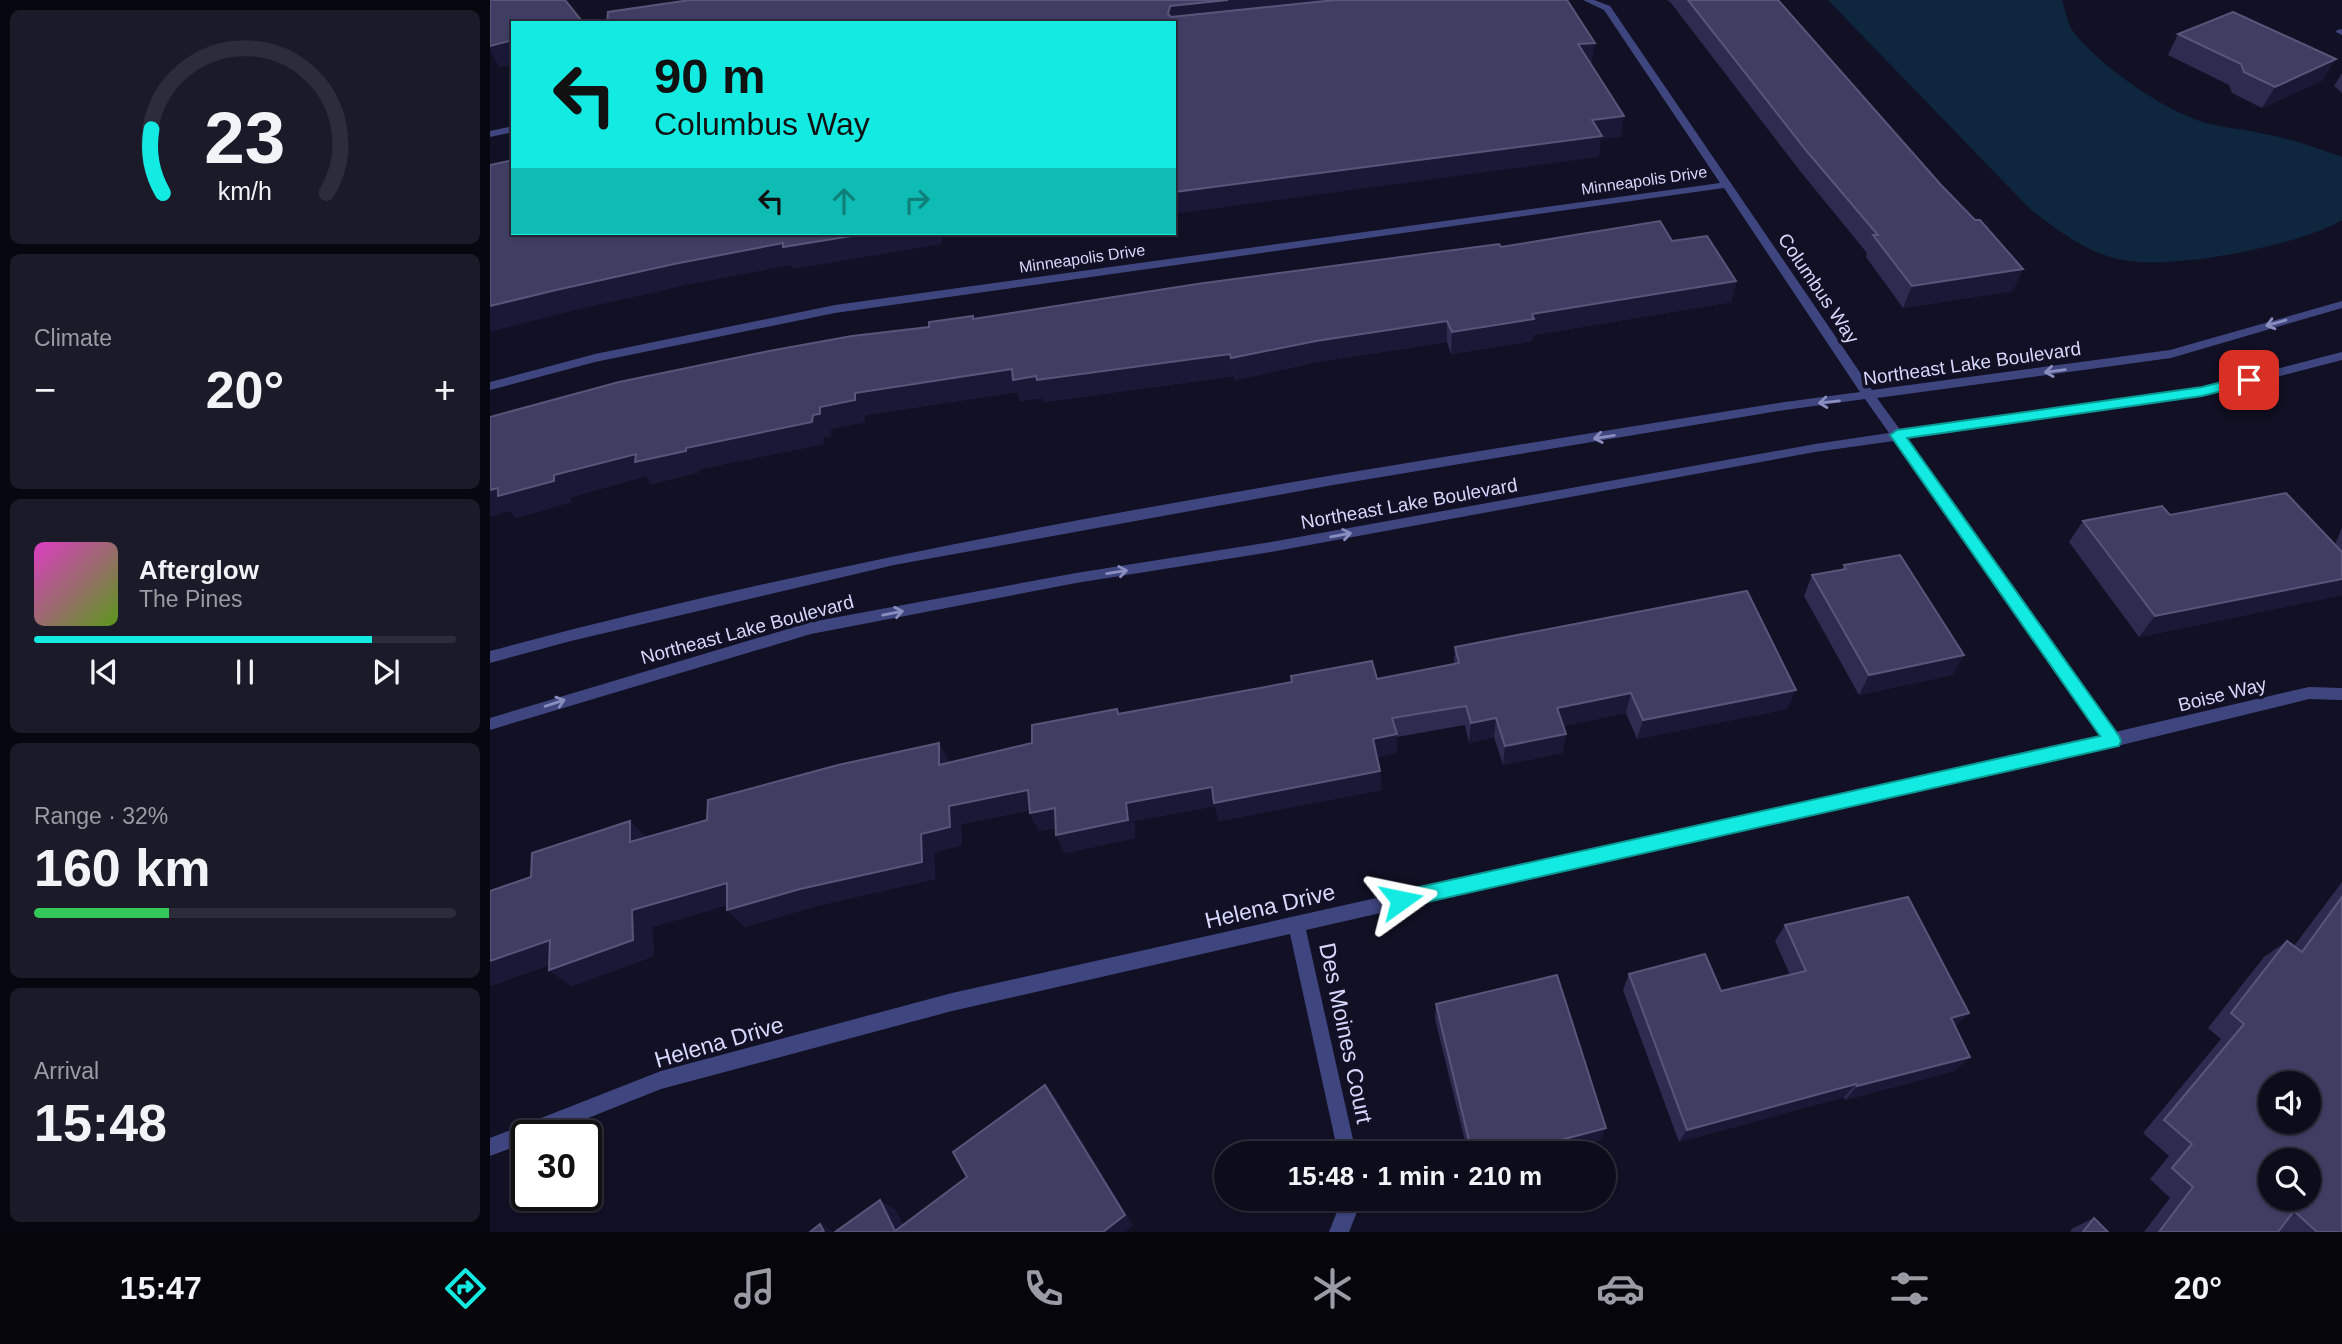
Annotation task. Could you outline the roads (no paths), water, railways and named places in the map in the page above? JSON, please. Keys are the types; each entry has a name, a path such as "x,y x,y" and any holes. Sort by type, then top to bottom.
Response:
{"street":[{"name":"Columbus Way","path":"1587,0 1607,8 1870,397 2113,741"},
{"path":"490,134 511,130"},
{"name":"Minneapolis Drive","path":"490,386 595,358 835,309 1726,185"},
{"name":"Northeast Lake Boulevard","path":"490,657 570,635 894,560 1347,478 1785,406 1870,397 2171,354 2342,304"},
{"name":"Northeast Lake Boulevard","path":"490,724 811,628 1076,578 1285,545 1897,435 2202,391 2342,356"},
{"name":"Boise Way","path":"2113,741 2309,693 2342,694"},
{"name":"Helena Drive","path":"490,1147 661,1080 952,1002 2113,741"},
{"name":"Des Moines Court","path":"1296,923 1344,1141"},
{"path":"1339,1232 1347,1211"}],"water":[{"path":"1828,0 2062,0 2070,27 2083,43 2112,70 2181,114 2205,123 2281,137 2342,157 2342,220 2296,239 2203,259 2145,262 2123,260 2097,252 2074,240 2030,209"}]}
